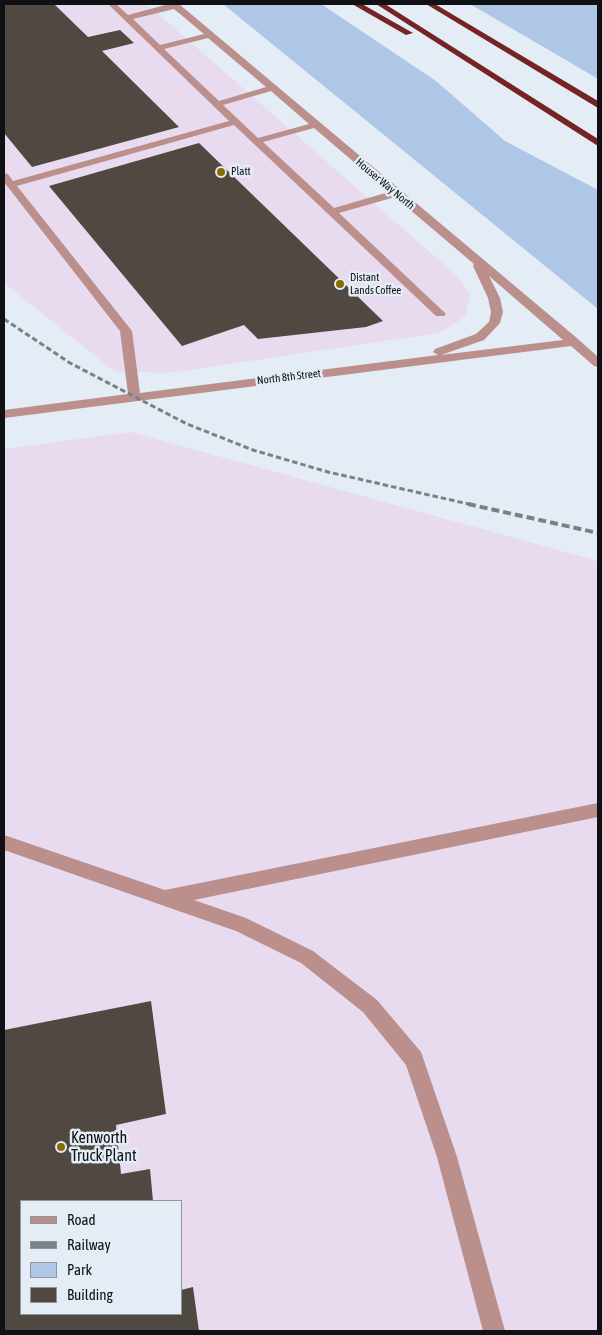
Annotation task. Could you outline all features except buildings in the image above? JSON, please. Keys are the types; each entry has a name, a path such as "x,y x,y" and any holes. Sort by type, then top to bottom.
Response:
{"highway":[{"path":"356,4 509,87"},
{"path":"380,4 598,143"},
{"path":"430,4 598,105"}],"street":[{"path":"112,4 440,314"},
{"path":"127,18 174,5"},
{"name":"Houser Way North","path":"174,5 598,363"},
{"path":"158,48 210,35"},
{"path":"217,104 272,88"},
{"path":"11,185 236,122"},
{"path":"256,142 316,125"},
{"path":"4,176 126,331 134,396"},
{"path":"332,212 396,193"},
{"path":"401,364 454,348 480,337 494,323 497,312 494,298 475,260"},
{"name":"North 8th Street","path":"4,414 134,396 574,342"},
{"path":"165,899 598,810"},
{"path":"4,842 240,924 307,957 370,1006 414,1059 447,1157 494,1331"}],"shaded area":[{"path":"4,4 147,4 456,275 471,295 465,317 439,333 169,373 115,372 4,283"},
{"path":"131,432 598,561 598,1331 4,1331 4,449"}],"green space":[{"path":"223,4 321,4 436,81 505,141 598,190 598,309"},
{"path":"470,4 598,4 598,79 576,66"}],"railway":[{"path":"4,319 70,363 187,424 253,450 328,472 473,505"},
{"path":"468,504 598,533"}],"place":[{"name":"Platt","path":"221,172"},
{"name":"Distant Lands Coffee","path":"340,284"},
{"name":"Kenworth Truck Plant","path":"61,1147"}]}
